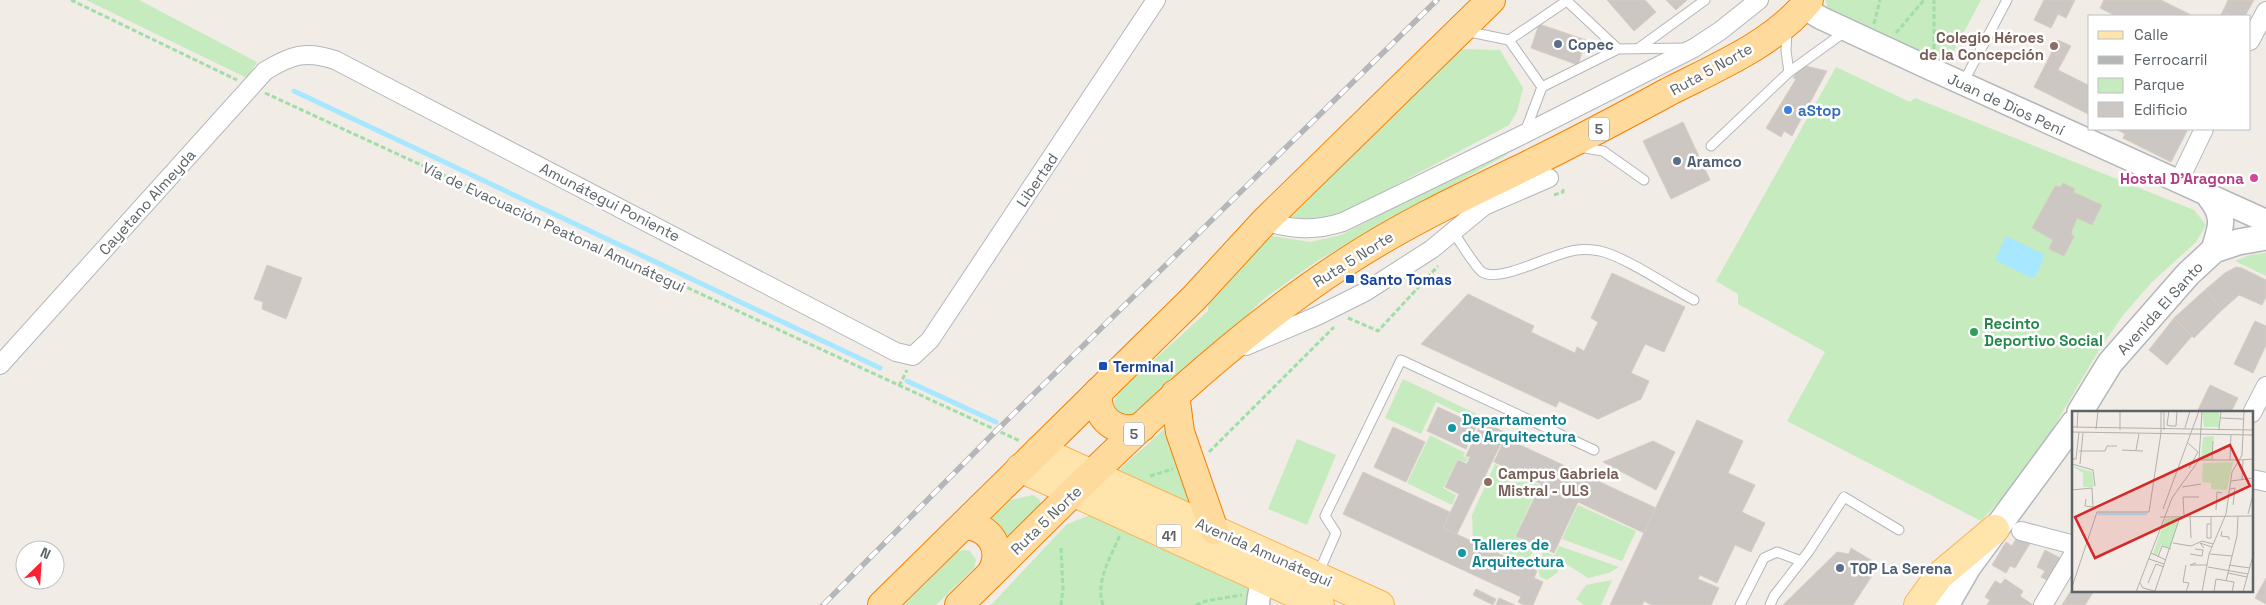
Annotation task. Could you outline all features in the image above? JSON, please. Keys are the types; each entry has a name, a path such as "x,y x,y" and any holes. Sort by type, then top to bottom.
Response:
{"highway":[{"path":"882,605 1194,298 1265,221 1491,0"},
{"name":"Ruta 5 Norte","path":"959,605 1175,394 1268,317 1346,261 1426,215 1522,178 1569,145 1749,49 1800,9"},
{"path":"1098,392 1098,407 1101,414 1112,426 1127,430 1142,426"},
{"path":"1175,394 1180,432 1214,530"},
{"path":"964,524 984,530 994,541 998,557 992,572"}],"main road":[{"path":"2210,197 2222,215 2220,231 2214,250"},
{"name":"Avenida El Santo","path":"2081,411 2110,363 2136,331 2176,287 2214,250 2238,242 2266,237"},
{"path":"1946,605 1968,567 2008,530 2071,431"},
{"name":"Avenida Amunátegui","path":"1030,459 1083,484 1214,530 1306,590"},
{"name":"Avenida Amunátegui","path":"1083,484 1261,592 1306,590 1380,605"},
{"path":"1918,605 1939,576 2008,530"}],"street":[{"name":"Libertad","path":"913,356 930,340 1156,0"},
{"path":"1265,221 1299,228 1322,227 1343,222 1524,134 1694,48 1720,32 1759,0"},
{"name":"Juan de Dios Pení","path":"1800,9 2178,183 2266,221"},
{"path":"2251,39 2266,11"},
{"name":"Cayetano Almeyda","path":"0,365 266,72 280,61 304,53"},
{"name":"Amunátegui Poniente","path":"304,53 320,54 336,60 896,352 913,356"},
{"path":"2178,183 2204,130"},
{"path":"1210,364 1365,292 1407,266 1522,178 1549,178"},
{"path":"2253,411 2266,386"},
{"path":"2008,530 2072,546"},
{"path":"2043,605 2072,556"}],"lane":[{"path":"1638,49 1705,0"},
{"path":"1962,84 2007,0"},
{"path":"1509,40 1568,1 1618,49"},
{"path":"1789,72 1786,51 1800,9"},
{"path":"1460,30 1509,40 1542,87"},
{"path":"1711,146 1789,72 1847,30"},
{"path":"1524,134 1542,87 1618,49 1694,48"},
{"path":"1569,145 1603,151 1644,180"},
{"path":"1452,232 1482,272 1493,275 1506,273 1540,260 1577,250 1600,251 1620,259 1694,300"},
{"path":"1306,590 1336,533 1325,516 1401,360 1594,450"},
{"path":"1770,605 1774,596 1801,561 1844,497 1899,530"},
{"path":"1740,605 1764,558 1777,552 1801,561"}],"path":[{"name":"Vía de Evacuación Peatonal Amunátegui","path":"71,0 1030,459"},
{"path":"1886,48 1924,0"},
{"path":"1931,69 1934,63 1934,0"},
{"path":"1103,605 1100,597 1101,580 1120,534"},
{"path":"1061,548 1063,589 1061,605"},
{"path":"1196,605 1206,601 1261,592"}],"green space":[{"path":"86,0 139,0 257,62 247,78"},
{"path":"1826,0 1981,0 1944,69 1828,13"},
{"path":"1461,49 1500,50 1523,88 1517,112 1509,125 1335,217 1313,221 1291,217"},
{"name":"Recinto Deportivo Social","path":"1836,67 1910,102 1915,98 2194,210 2206,225 2196,242 2152,282 2124,314 2099,350 2029,469 1981,521 1787,421 1825,352 1738,304 1738,294 1716,281"},
{"path":"1503,151 1508,154 1317,261 1265,298 1137,419 1129,420 1116,411 1114,403 1117,393 1208,311 1208,298 1272,236 1310,242 1341,235"},
{"path":"2266,253 2266,276 2235,261 2250,255"},
{"path":"1403,379 1481,416 1478,422 1436,402 1421,434 1385,418"},
{"path":"1168,426 1186,492 1198,513 1113,475"},
{"path":"1430,435 1465,453 1463,456 1468,458 1466,462 1458,459 1443,488 1456,495 1452,505 1407,483"},
{"path":"1297,439 1336,455 1307,525 1268,509"},
{"path":"1495,464 1539,485 1515,536 1535,547 1527,564 1473,540 1472,515"},
{"path":"1033,495 1039,499 1043,509 1005,548 985,523 1011,500"},
{"path":"1578,505 1636,531 1622,561 1562,539"},
{"path":"1098,512 1258,585 1255,605 991,605 1067,524"},
{"path":"1559,546 1619,567 1609,573 1588,578 1563,562 1557,573 1547,580 1540,577 1537,566 1544,551 1554,556"},
{"path":"958,551 970,551 976,560 974,568 936,605 904,605"},
{"path":"1612,580 1601,605 1584,605 1576,599 1586,585"}],"water":[{"path":"2006,236 2043,254 2043,260 2035,277 2031,278 1995,260"}],"building":[{"path":"1607,0 1645,0 1656,12 1634,31"},
{"path":"1666,0 1687,0 1676,10"},
{"path":"2044,0 2075,0 2066,18 2058,14 2051,28 2034,20"},
{"path":"2104,0 2161,0 2191,15 2114,15 2100,8"},
{"path":"2228,0 2254,0 2246,15 2231,15 2223,11"},
{"path":"2223,11 2231,15 2221,15"},
{"name":"Copec","path":"1539,24 1586,40 1578,65 1531,48"},
{"path":"2058,40 2071,46 2058,70 2088,85 2088,114 2034,87"},
{"path":"1801,65 1827,71 1792,136 1784,131 1781,137 1766,128 1796,79 1793,78"},
{"name":"Aramco","path":"1683,122 1710,180 1671,199 1643,141"},
{"path":"2118,130 2187,130 2171,162 2123,138 2125,134"},
{"path":"2063,183 2075,189 2073,192 2102,205 2092,225 2077,218 2071,233 2074,237 2064,256 2049,249 2053,240 2032,228 2055,186 2061,187"},
{"path":"267,265 302,278 286,319 262,309 263,302 254,299"},
{"path":"2236,267 2266,280 2266,297 2262,305 2239,295 2222,310 2206,289 2225,273"},
{"path":"1612,273 1685,307 1664,352 1645,344 1631,373 1649,381 1641,399 1598,419 1559,401 1556,407 1421,344 1468,294 1534,326 1531,332 1575,353 1577,347 1584,351 1598,322 1591,318"},
{"path":"2206,289 2222,310 2194,338 2174,318"},
{"path":"2174,318 2192,336 2167,365 2149,350"},
{"path":"2255,321 2266,326 2266,345 2253,373 2234,364"},
{"path":"2210,385 2238,398 2232,411 2197,411"},
{"name":"Departamento de Arquitectura","path":"1438,407 1477,425 1466,449 1427,431"},
{"path":"1697,420 1743,441 1728,473 1755,485 1742,512 1765,523 1751,552 1735,545 1717,583 1700,575 1698,579 1719,588 1711,605 1652,605 1644,601 1642,605 1610,605"},
{"path":"1482,421 1506,433 1457,534 1443,528 1459,494 1445,487 1458,460 1467,464 1470,457 1466,456"},
{"path":"1393,427 1425,442 1406,482 1374,467"},
{"path":"1505,438 1656,508 1644,533 1578,502 1554,553 1516,536 1541,484 1494,462"},
{"path":"1653,441 1675,452 1656,490 1603,462"},
{"name":"Talleres de Arquitectura","path":"1363,472 1450,512 1443,528 1537,571 1534,578 1543,582 1533,605 1524,605 1518,602 1521,597 1343,514"},
{"path":"2018,535 2031,542 2015,568 2010,566 2006,573 1992,565 2006,542 2012,546"},
{"path":"1851,548 1879,565 1853,605 1783,605 1837,552 1849,554"},
{"path":"2045,550 2062,559 2050,582 2041,577 2045,571 2037,567"},
{"path":"2266,578 2266,604 2255,598"},
{"path":"2005,579 2023,591 2020,596 2033,605 1987,605 1990,600 1985,597 1995,581 2001,584"},
{"path":"1476,589 1496,599 1493,605 1473,595"},
{"path":"2072,589 2072,592 2093,592 2085,605 2062,605"},
{"path":"1499,598 1515,605 1496,605"}],"waterway":[{"path":"294,91 880,368"},
{"path":"907,381 996,422"}],"railway":[{"path":"823,605 997,430 1437,0"}],"place":[{"name":"Copec","path":"1558,44"},
{"name":"Colegio Héroes de la Concepción","path":"2054,46"},
{"name":"aStop","path":"1788,110"},
{"name":"Aramco","path":"1677,161"},
{"name":"Hostal D'Aragona","path":"2254,178"},
{"name":"Santo Tomas","path":"1350,279"},
{"name":"Recinto Deportivo Social","path":"1974,332"},
{"name":"Terminal","path":"1103,366"},
{"name":"Departamento de Arquitectura","path":"1452,428"},
{"name":"Campus Gabriela Mistral - ULS","path":"1488,482"},
{"name":"Talleres de Arquitectura","path":"1462,553"},
{"name":"TOP La Serena","path":"1840,568"}]}
